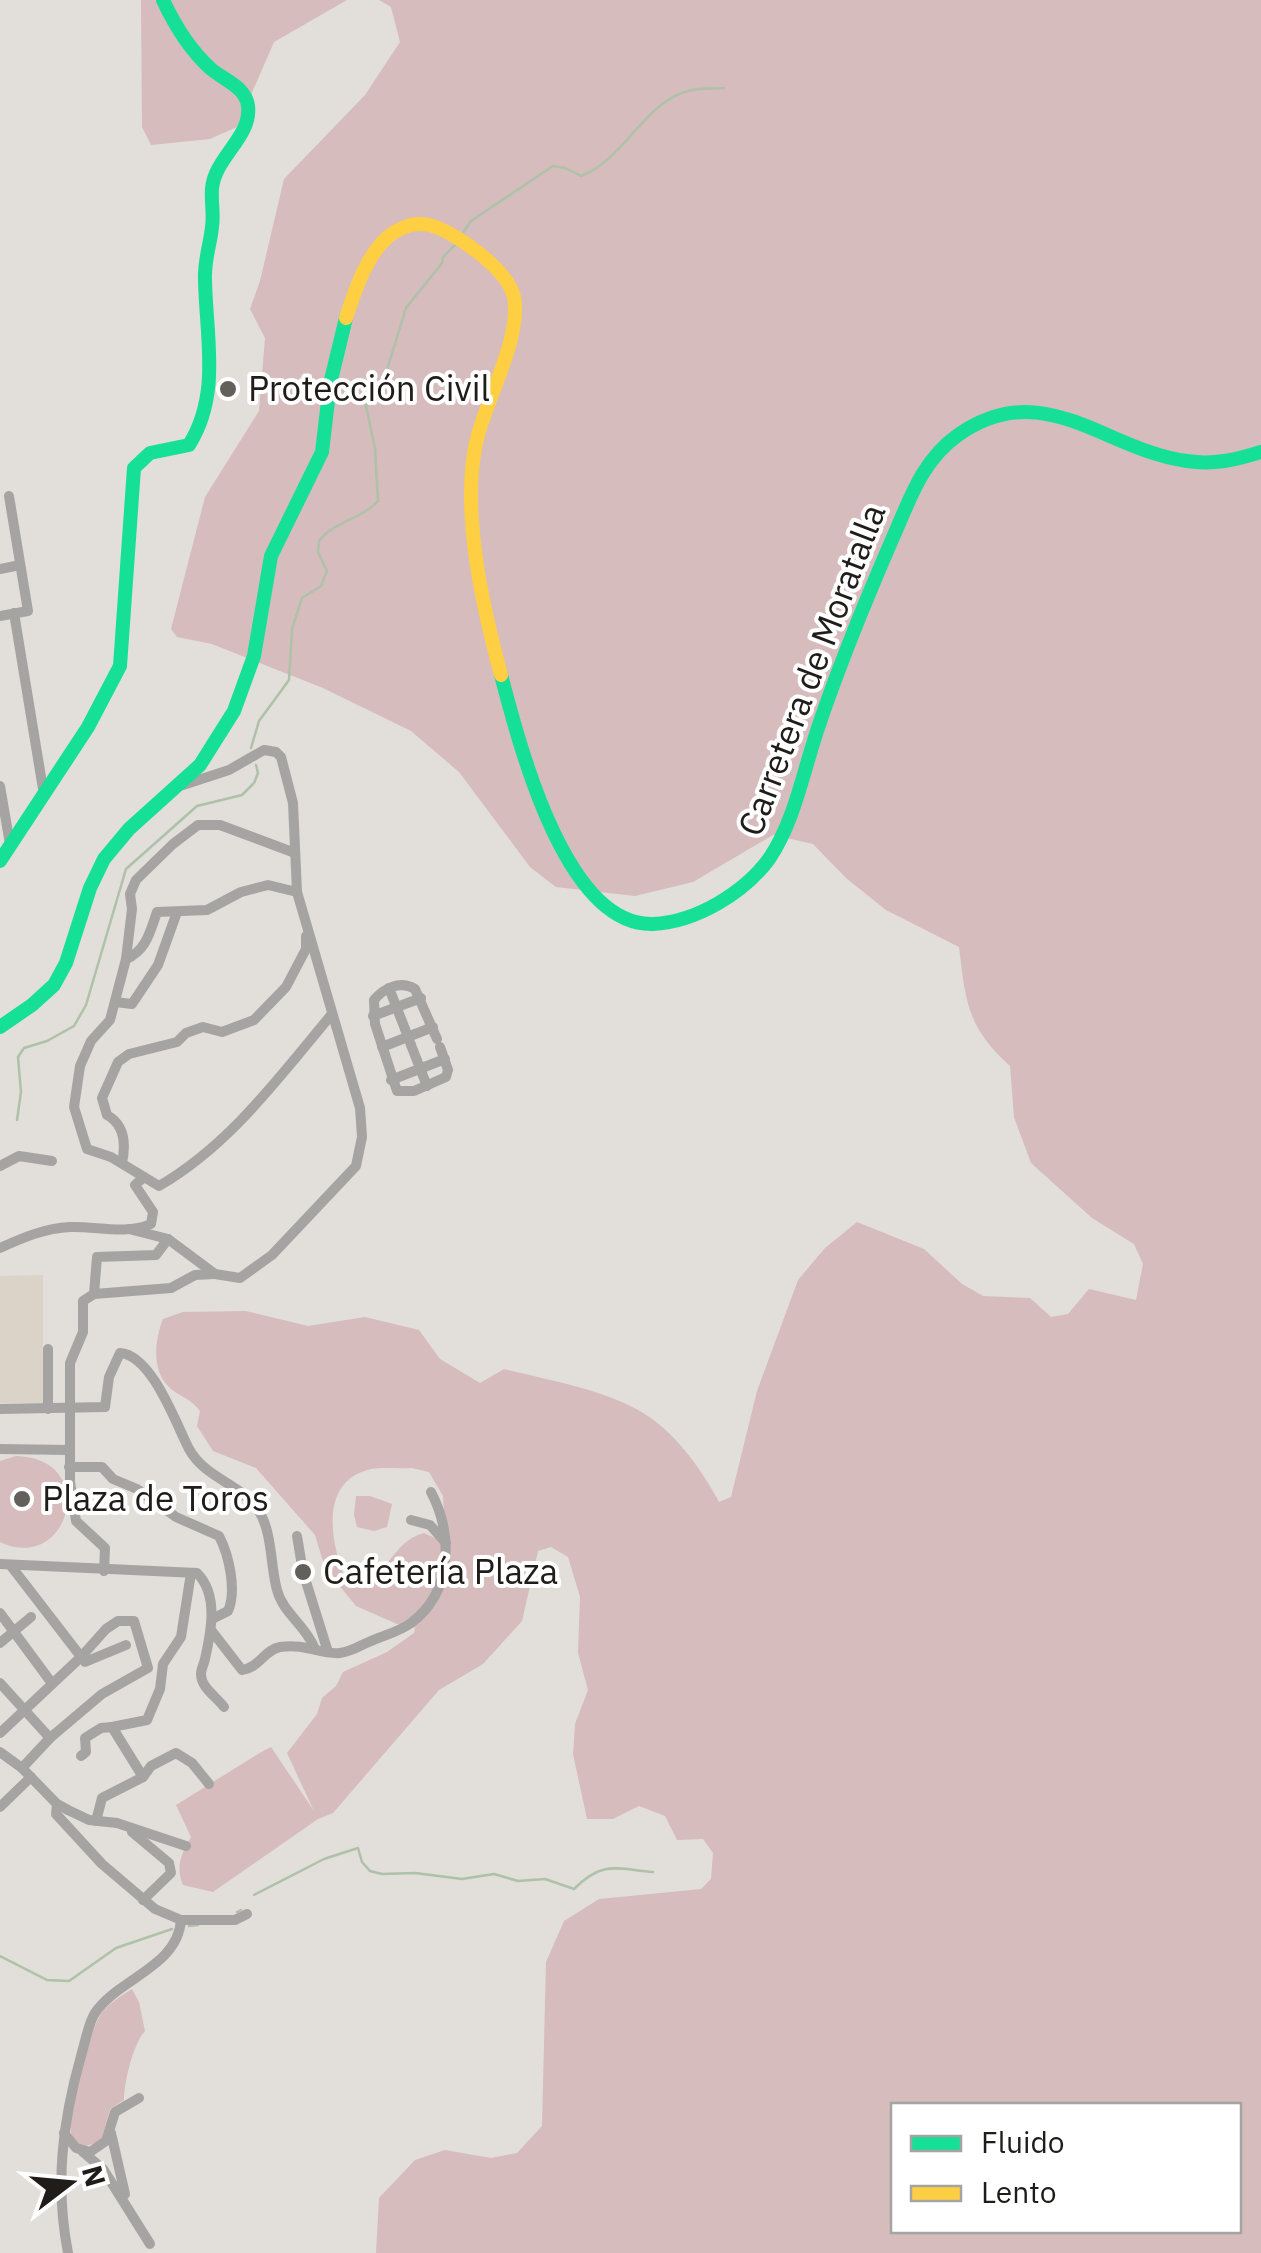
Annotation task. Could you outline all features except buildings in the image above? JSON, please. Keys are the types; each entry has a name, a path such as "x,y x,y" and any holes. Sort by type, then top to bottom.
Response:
{"main road":[{"path":"0,861 88,727 120,666 134,468 150,452 189,445 209,397 204,285 205,253 212,231 212,190 215,174 246,122 248,107 241,90 216,74 183,38 163,0"},
{"name":"Carretera de Moratalla","path":"0,1026 44,995 60,976 99,866 123,834 194,772 214,747 250,669 265,574 285,522 320,459 337,351 362,279 377,250 397,230 414,224 433,227 484,257 504,274 514,299 512,322 474,456 476,517 491,636 521,741 564,854 598,904 611,914 634,922 663,924 697,913 752,880 770,861 784,831 833,678 911,496 935,455 959,436 998,416 1028,410 1064,417 1192,464 1228,464 1261,452"}],"street":[{"path":"0,616 28,611 9,496"},
{"path":"0,521 13,519"},
{"path":"0,569 20,566"},
{"path":"14,613 44,795"},
{"path":"104,1571 105,1548 81,1527 73,1514 69,1468 70,1363 83,1332 83,1301 94,1294 171,1288 195,1275 240,1278 272,1255 356,1166 362,1137 360,1108 297,892 288,778 281,757 264,750 220,773 177,787"},
{"path":"0,786 10,845"},
{"path":"295,853 220,825 204,824 193,828 132,886 126,960 110,1020 91,1041 80,1066 74,1108 87,1149 122,1163 158,1186 188,1170 275,1082 332,1014"},
{"path":"126,960 146,942 156,912 208,910 241,892 268,885 297,892"},
{"path":"114,1002 132,1004 158,965 177,912"},
{"path":"122,1163 124,1129 107,1116 102,1098 118,1062 128,1054 177,1042 186,1033 204,1027 222,1032 254,1020 286,987 306,949 305,920"},
{"path":"408,985 421,998 445,1060 446,1077 405,1093 397,1091 392,1080 373,1016 374,1000 389,988 408,985"},
{"path":"389,988 427,1086"},
{"path":"373,1016 421,998"},
{"path":"382,1047 433,1027"},
{"path":"392,1080 445,1060"},
{"path":"0,1166 20,1156 52,1162"},
{"path":"129,1230 153,1220 150,1204 135,1186 144,1177"},
{"path":"0,1248 28,1235 68,1227 129,1230 168,1239 214,1274"},
{"path":"94,1294 96,1257 156,1255 168,1239"},
{"path":"48,1348 48,1409"},
{"path":"0,1408 104,1407 115,1360 120,1353 126,1353 158,1388 199,1464 258,1510 282,1605 305,1630 314,1647"},
{"path":"0,1450 70,1450"},
{"path":"69,1468 102,1467 113,1479 137,1489 176,1517 219,1536 228,1561 232,1601 228,1611 212,1625 200,1672 207,1688 224,1707"},
{"path":"5,1565 191,1573 202,1577 212,1625 242,1670 254,1666 274,1648 314,1647 346,1652 400,1630 420,1616 434,1598 442,1577 447,1544 445,1523 431,1492"},
{"path":"411,1520 430,1525 447,1544"},
{"path":"297,1536 303,1572 328,1652"},
{"path":"5,1565 85,1662 126,1645"},
{"path":"82,1756 86,1752 84,1738 101,1728 146,1720 160,1688 163,1664 181,1638 191,1573"},
{"path":"0,1612 51,1682"},
{"path":"0,1643 31,1617"},
{"path":"0,1733 106,1629 118,1622 134,1621 148,1668 102,1694 50,1738 0,1807"},
{"path":"0,1683 50,1738"},
{"path":"112,1727 143,1777"},
{"path":"0,1752 57,1804 96,1821 186,1846"},
{"path":"96,1821 102,1798 143,1777 152,1766 176,1753 209,1784"},
{"path":"57,1804 56,1814 102,1864 143,1900 181,1920 234,1920 247,1914"},
{"path":"128,1828 168,1864 171,1872 143,1900"},
{"path":"68,2253 59,2188 64,2132 93,2016 106,2000 154,1965 180,1932 181,1920"},
{"path":"83,2152 98,2148 110,2132 115,2112 139,2098"},
{"path":"64,2132 76,2148 98,2162 150,2244"},
{"path":"110,2132 130,2210"}],"shaded area":[{"path":"141,0 347,0 274,42 237,127 210,139 151,145 142,127"},
{"path":"379,0 1261,0 1261,2253 376,2253 379,2198 415,2160 445,2150 491,2158 517,2153 542,2126 546,1962 564,1921 599,1899 701,1889 711,1879 713,1853 703,1839 677,1840 665,1816 639,1806 613,1819 587,1819 573,1754 575,1724 588,1690 578,1653 580,1597 568,1557 551,1547 538,1551 522,1621 483,1664 439,1690 333,1813 318,1819 213,1892 183,1885 182,1854 191,1837 176,1805 271,1747 314,1811 287,1753 343,1672 387,1652 414,1633 415,1628 411,1623 397,1624 356,1606 325,1568 315,1535 256,1468 213,1451 197,1426 200,1411 169,1387 159,1372 157,1345 163,1319 183,1312 246,1311 308,1326 365,1317 419,1330 440,1359 480,1383 504,1369 590,1390 638,1410 684,1450 719,1502 731,1497 757,1391 798,1280 825,1248 857,1222 924,1249 962,1284 983,1296 1030,1298 1051,1317 1068,1314 1089,1289 1136,1300 1143,1264 1134,1244 1092,1218 1031,1163 1014,1117 1010,1066 985,1039 971,1013 959,947 886,910 846,878 813,844 773,835 693,882 635,896 556,887 530,867 459,772 411,731 323,688 212,644 177,637 171,629 205,497 259,411 265,338 250,309 284,179 365,95 400,42 391,7","holes":["412,1468 429,1472 443,1496 446,1543 424,1533 403,1545 372,1575 345,1579 333,1532 336,1500 343,1486 371,1469"]},
{"path":"43,1275 43,1403 0,1403 0,1276"},
{"path":"16,1456 43,1462 59,1475 66,1493 66,1512 58,1530 44,1543 24,1548 0,1542 0,1461"},
{"path":"356,1496 370,1496 392,1504 387,1527 374,1531 357,1527"},
{"path":"132,1989 145,2031 130,2064 124,2100 110,2109 101,2141 83,2147 73,2138 70,2126 85,2055 101,2014"}],"waterway":[{"path":"463,233 471,221 553,166 581,176 597,168 675,96 692,90 724,88"},
{"path":"251,748 259,721 289,680 292,629 302,598 321,586 327,571 318,552 319,541 378,501 375,449 365,401 386,373 406,308 456,244"},
{"path":"17,1120 21,1092 18,1057 24,1048 74,1026 86,1005 126,869 197,806 242,795 254,783 256,765"},
{"path":"254,1895 324,1859 358,1848 370,1871 382,1874 415,1873 462,1879 494,1874 518,1881 545,1879 574,1889 593,1874 610,1868 653,1872"},
{"path":"237,1912 241,1910"},
{"path":"189,1926 198,1925"},
{"path":"0,1956 47,1980 69,1981 116,1948 172,1929"}],"traffic: fast":[{"path":"0,861 88,727 120,666 134,468 150,453 189,445 205,406 209,365 205,273 213,222 212,189 219,167 244,128 248,106 239,89 211,69 190,46 163,0"},
{"path":"0,1027 54,985 66,963 90,888 104,859 129,829 200,765 234,711 254,656 271,556 322,452 330,384 346,318"},
{"path":"501,675 520,743 551,826 571,864 595,896 622,917 653,924 686,918 733,894 759,871 778,844 872,587 917,483 945,445 989,418 1018,412 1074,421 1128,444 1187,461 1224,461 1261,452"}],"traffic: slow":[{"path":"346,318 376,250 393,233 415,224 440,229 466,243 510,286 514,297 513,331 476,443 471,499 481,590 501,675"}],"place":[{"name":"Protección Civil","path":"228,389"},
{"name":"Plaza de Toros","path":"22,1499"},
{"name":"Cafetería Plaza","path":"303,1572"}]}
